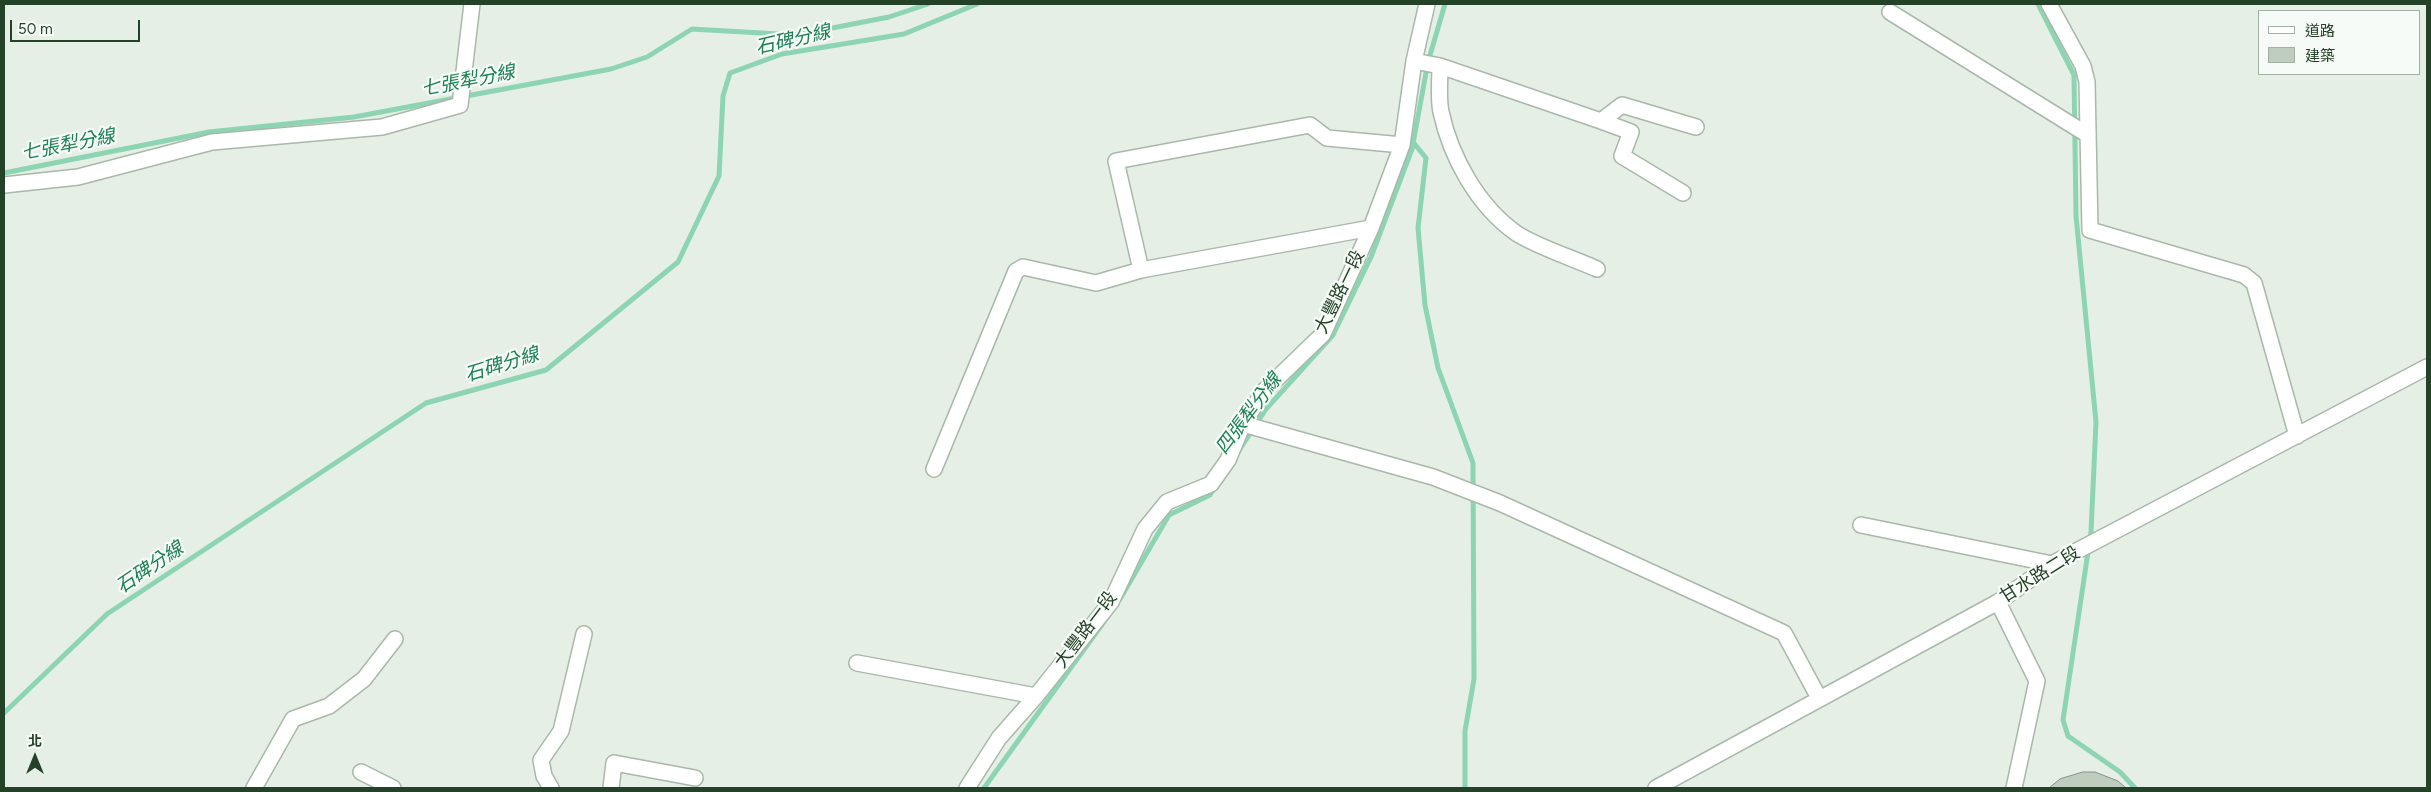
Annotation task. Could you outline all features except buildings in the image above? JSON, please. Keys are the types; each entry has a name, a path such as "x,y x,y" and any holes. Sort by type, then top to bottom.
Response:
{"street":[{"path":"4,185 78,176 212,142 382,127 460,105 472,4"},
{"name":"大豐路一段","path":"966,788 999,738 1036,696 1111,602 1145,529 1167,502 1211,484 1228,460 1243,424 1264,391 1323,334 1370,228 1402,145 1414,61 1427,4"},
{"path":"2049,4 2084,66 2088,82 2090,230 2244,275 2254,283 2297,436"},
{"path":"1890,12 2088,135"},
{"path":"1414,61 1440,66 1631,132 1622,156 1683,193"},
{"path":"1440,66 1440,110 1450,146 1471,183 1493,214 1518,234 1597,269"},
{"path":"1601,121 1622,105 1696,127"},
{"path":"1141,270 1116,161 1310,124 1327,138 1402,145"},
{"path":"934,469 1016,271 1023,267 1096,283 1141,270 1370,228"},
{"name":"甘水路二段","path":"1656,788 1998,602 2052,564 2427,367"},
{"path":"1243,424 1432,477 1492,500 1784,633 1820,698"},
{"path":"1861,525 2052,564"},
{"path":"1998,602 2037,681 2014,788"},
{"path":"551,788 544,776 541,760 561,731 584,634"},
{"path":"254,788 293,719 329,706 350,690 364,679 395,639"},
{"path":"857,663 1036,696"},
{"path":"611,788 614,763 696,778"},
{"path":"361,772 393,788"}],"waterway":[{"name":"七張犁分線","path":"4,173 209,132 354,117 611,69 647,57 692,29 796,35 889,17 928,4"},
{"name":"石碑分線","path":"4,713 107,614 426,403 546,370 678,262 719,176 723,96 730,73 782,54 904,34 977,4"},
{"name":"四張犁分線","path":"1238,452 1266,409 1333,335 1371,257 1412,149 1428,62 1445,4"},
{"path":"2038,4 2074,75 2076,216 2096,422 2091,532 2063,720 2068,736 2120,772 2135,788"},
{"path":"1413,142 1426,158 1418,228 1425,305 1438,368 1473,463 1474,679 1465,731 1465,788"},
{"name":"四張犁分線","path":"1120,599 1169,515 1210,495 1214,488"},
{"name":"四張犁分線","path":"984,788 1114,608"}]}
